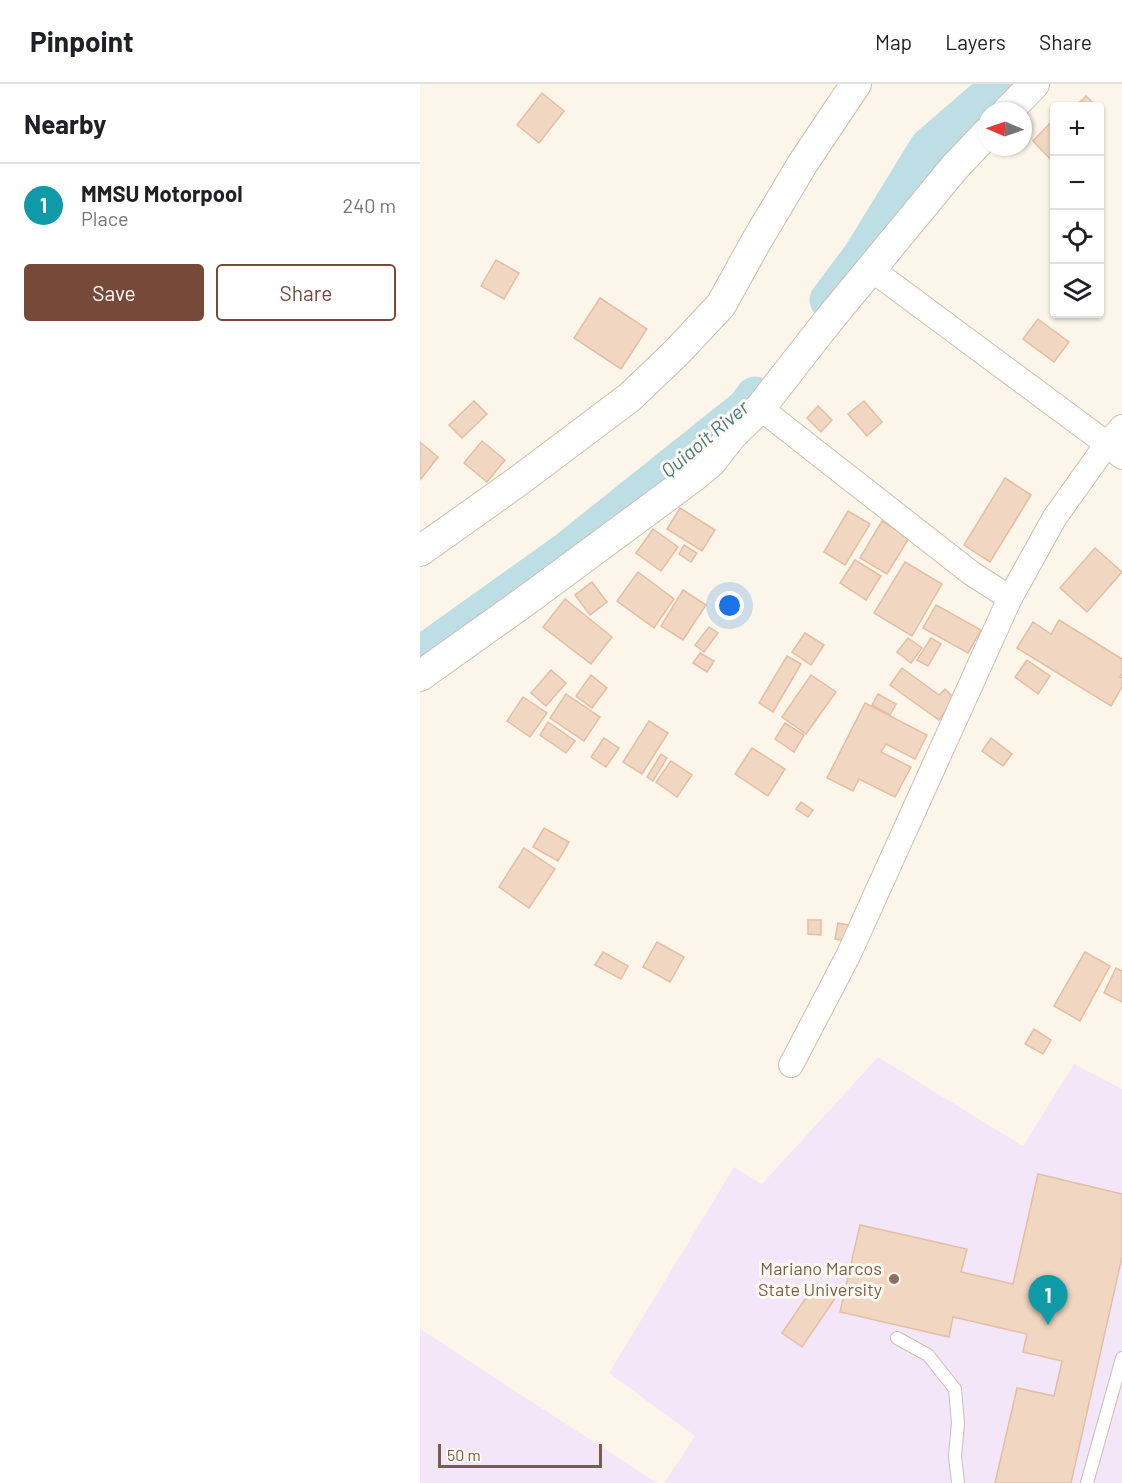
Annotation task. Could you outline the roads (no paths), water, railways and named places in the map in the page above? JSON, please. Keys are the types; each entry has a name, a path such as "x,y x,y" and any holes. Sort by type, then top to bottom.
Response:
{"street":[{"path":"420,551 630,397 721,305 803,163 856,84"},
{"path":"1017,102 1034,84"},
{"path":"420,676 528,599 711,462 732,435 760,408 954,168 978,143"},
{"path":"791,1065 848,956 1010,598 1055,517 1117,443 872,269"},
{"path":"760,408 971,573 1010,598"}],"lane":[{"path":"897,1338 928,1355 956,1389 958,1424 955,1456 958,1483"},
{"path":"1087,1483 1122,1358"}],"waterway":[{"name":"Quiaoit River","path":"829,300 862,256 929,147 1002,84"},
{"name":"Quiaoit River","path":"420,656 567,551 746,408 755,396"}],"place":[{"name":"Mariano Marcos State University","path":"894,1279"},
{"name":"MMSU Motorpool","path":"1048,1325"}]}
